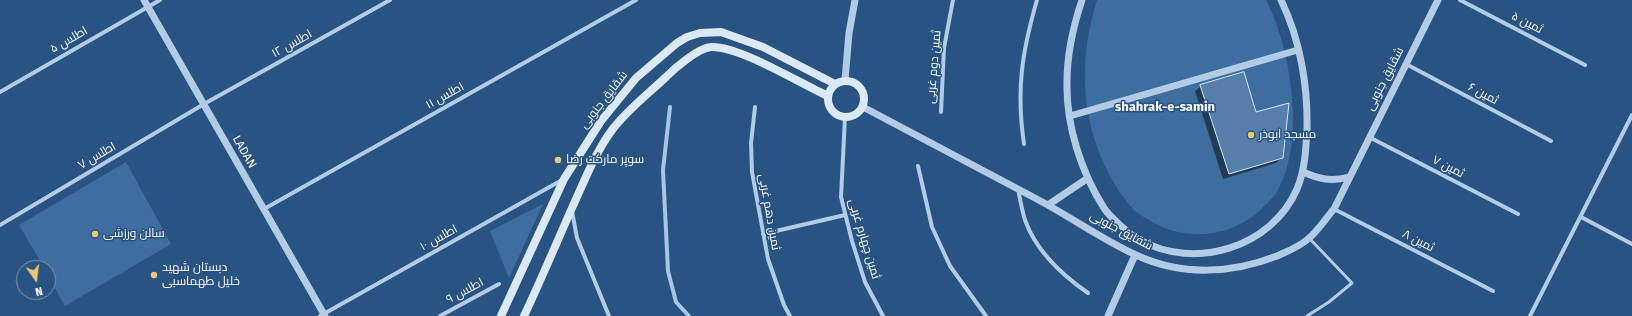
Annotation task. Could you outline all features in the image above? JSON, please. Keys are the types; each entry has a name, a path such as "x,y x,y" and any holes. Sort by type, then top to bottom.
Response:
{"main road":[{"name":"شقایق جنوبی","path":"501,316 564,179 601,120 636,78 687,37 700,33 721,32 763,47 835,84"},
{"name":"شقایق جنوبی","path":"524,316 602,146 613,129 638,102 675,68 704,49 711,47 736,52 828,96"},
{"path":"845,80 854,82 861,88 864,96 863,107 855,115 844,117 837,115 832,110 828,104 828,96 830,89 835,84 845,80"}],"street":[{"name":"LADAN","path":"144,0 323,315"},
{"name":"اطلس ۵","path":"0,92 160,0"},
{"name":"اطلس ۱۲","path":"204,104 390,0"},
{"name":"اطلس ۱۱","path":"264,209 636,0"},
{"path":"845,80 849,34 855,0"},
{"name":"ثمین دوم غربی","path":"941,112 944,48 953,0"},
{"path":"1024,144 1020,119 1020,88 1024,51 1037,0"},
{"path":"1082,0 1075,20 1069,52 1067,84 1070,116 1077,148 1088,178 1105,210 1139,240 1171,252 1204,254 1238,246 1262,233 1282,214 1296,190 1303,172 1307,115 1305,86 1293,30 1281,0"},
{"name":"شقایق جنوبی","path":"863,107 1048,205 1135,255 1155,263 1181,269 1209,271 1241,267 1268,259 1295,248 1309,238 1334,209 1438,0"},
{"name":"ثمین ۵","path":"1460,0 1585,65"},
{"path":"1070,116 1298,50"},
{"name":"ثمین ۶","path":"1406,64 1551,141"},
{"name":"اطلس ۷","path":"0,224 204,104"},
{"name":"ثمین دهم غربی","path":"755,107 751,143 752,172 768,259 784,305 790,316"},
{"path":"1530,316 1632,115"},
{"name":"ثمین چهارم غربی","path":"844,117 841,197 865,282 883,316"},
{"name":"ثمین ۷","path":"1369,137 1518,214"},
{"path":"918,166 932,226 950,266 986,316"},
{"path":"1303,172 1318,179 1335,181 1349,177"},
{"path":"1048,205 1088,178"},
{"name":"اطلس ۱۰","path":"323,315 564,179"},
{"path":"1018,189 1025,220 1039,247 1056,267 1088,293"},
{"path":"572,209 577,238 609,316"},
{"name":"ثمین ۸","path":"1334,209 1493,291"},
{"path":"763,234 845,215"},
{"path":"1581,217 1632,244"},
{"path":"1108,316 1135,255"},
{"name":"اطلس ۹","path":"440,316 499,284"}],"lane":[{"path":"1307,316 1329,302 1352,283 1309,238"}],"shaded area":[{"path":"1097,0 1266,0 1278,28 1289,72 1293,117 1290,155 1282,182 1277,192 1254,215 1241,224 1226,230 1211,233 1195,234 1179,232 1164,228 1141,215 1130,206 1122,196 1107,170 1098,150 1087,108 1085,65 1087,43"},
{"name":"سالن ورزشی","path":"126,162 171,244 65,306 56,290 56,260 39,260 19,225"},
{"path":"543,204 509,278 490,231"}],"building":[{"name":"مسجد ابوذر","path":"1244,72 1256,112 1289,103 1283,158 1229,174 1200,85"}],"waterway":[{"path":"670,107 663,170 668,271 676,302 689,316"}],"place":[{"name":"مسجد ابوذر","path":"1251,135"},
{"name":"سوپر مارکت رضا","path":"558,160"},
{"name":"سالن ورزشی","path":"95,234"},
{"name":"دبستان شهید خلیل طهماسبی","path":"154,275"}],"district":[{"name":"shahrak-e-samin","path":"1165,107"}]}
